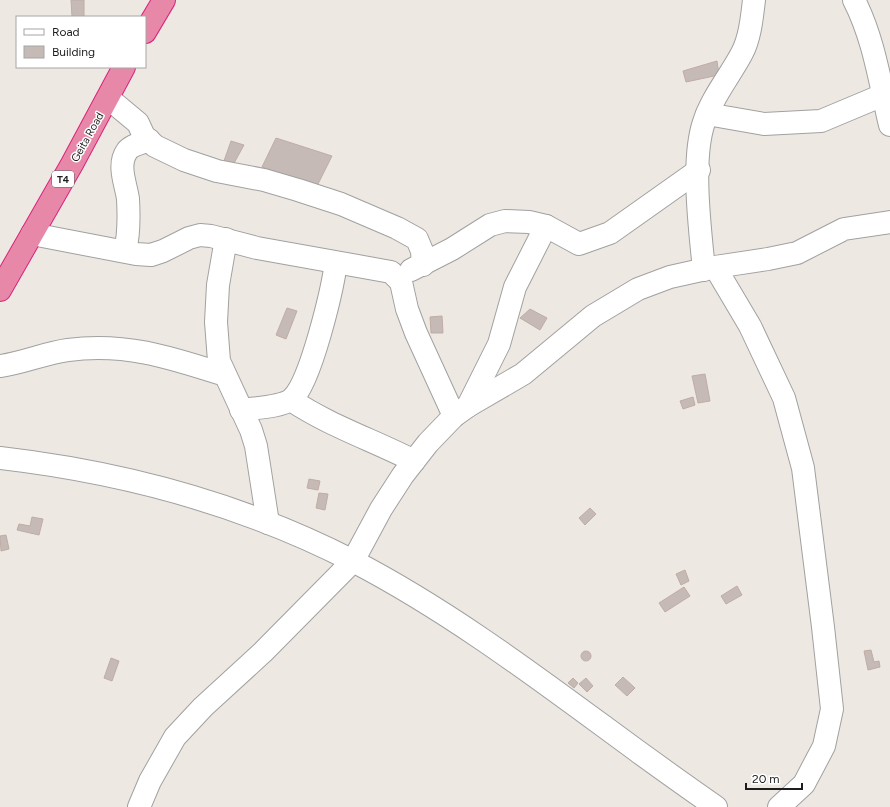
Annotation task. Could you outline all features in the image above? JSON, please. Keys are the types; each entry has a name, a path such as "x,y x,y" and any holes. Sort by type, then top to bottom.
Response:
{"highway":[{"path":"146,30 164,0"},
{"name":"Geita Road","path":"0,290 123,68"}],"street":[{"path":"754,0 752,17 743,51 707,114 700,141 698,170 700,227 710,268 750,326 784,398 803,468 832,709 824,746 804,784 780,807"},
{"path":"854,0 862,15 873,51 890,125"},
{"path":"707,114 764,124 821,121 883,95"},
{"path":"108,98 138,123 144,136 155,146 184,160 217,171 264,180 341,204 397,228 417,239 422,251 423,264"},
{"path":"126,251 128,200 123,165 127,151 149,140"},
{"path":"395,275 423,264 490,224 506,221 529,222 546,226 579,244 595,239 610,233 698,170"},
{"path":"139,807 150,781 175,737 203,707 263,652 353,561 381,509 414,461 428,442 461,411 523,374 548,355 593,316 638,289 670,277 710,268 797,253 844,230 890,222"},
{"path":"461,411 499,344 515,287 546,226"},
{"path":"32,234 136,254 151,255 163,252 189,238 200,235 226,239 257,248 391,272 401,282 407,309 416,333 461,411"},
{"path":"226,239 218,285 216,322 219,361 251,430 256,446 268,523"},
{"path":"241,410 280,404 291,400 299,390 307,371 326,310 336,262"},
{"path":"0,366 66,350 90,347 114,348 152,353 188,362 225,375"},
{"path":"291,400 338,427 387,447 414,461"},
{"path":"0,458 45,463 158,487 268,523 353,561 423,601 496,648 716,807"}],"building":[{"path":"71,0 84,0 84,16 72,16"},
{"path":"717,61 719,75 686,82 683,71"},
{"path":"276,138 332,156 317,186 262,167"},
{"path":"231,141 244,145 233,165 224,161"},
{"path":"287,308 297,311 286,339 276,335"},
{"path":"530,309 547,318 540,330 520,318"},
{"path":"442,316 443,333 431,333 430,317"},
{"path":"705,374 710,401 698,403 692,376"},
{"path":"693,397 695,405 683,409 680,401"},
{"path":"309,479 320,481 318,490 307,488"},
{"path":"319,493 328,494 325,510 316,508"},
{"path":"590,508 596,514 585,525 579,518"},
{"path":"32,517 43,519 39,535 17,530 19,524 30,526"},
{"path":"6,535 9,549 1,551 0,536"},
{"path":"685,570 689,581 681,585 676,574"},
{"path":"737,586 742,595 726,604 721,596"},
{"path":"684,587 690,596 665,612 659,603"},
{"path":"871,650 874,662 879,661 880,667 868,670 864,651"},
{"path":"584,651 588,651 590,652 590,660 584,661 581,658 581,654"},
{"path":"111,658 119,661 112,681 104,678"},
{"path":"623,677 635,688 627,696 615,685"},
{"path":"573,678 578,683 574,688 568,683"},
{"path":"586,678 593,686 587,692 579,684"}]}
